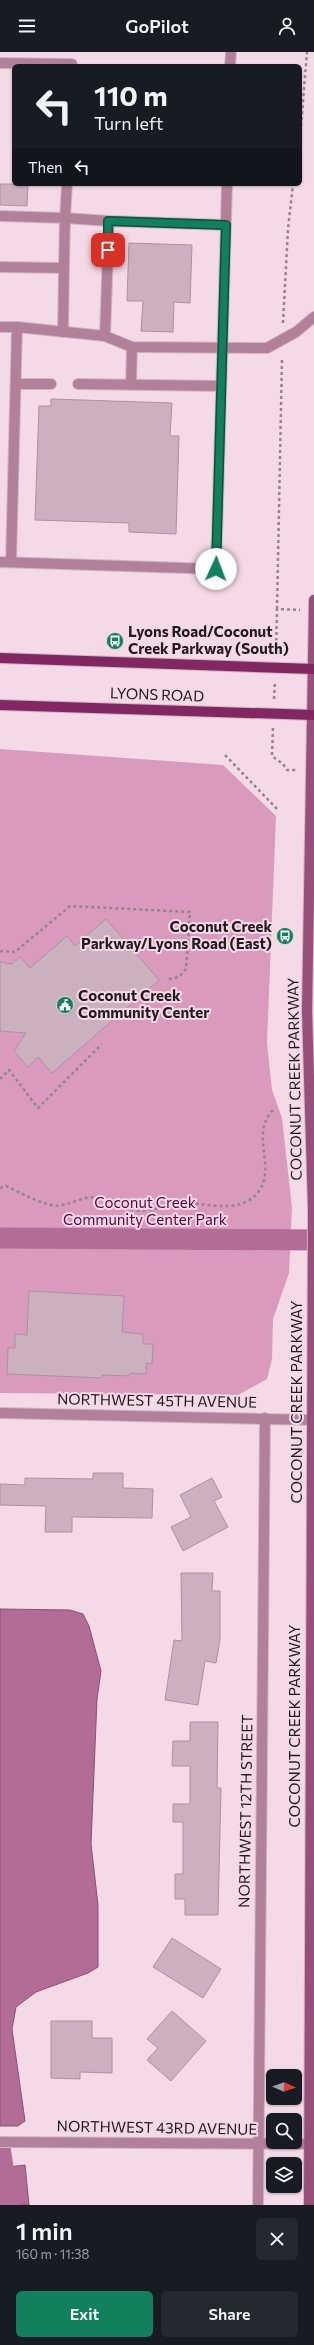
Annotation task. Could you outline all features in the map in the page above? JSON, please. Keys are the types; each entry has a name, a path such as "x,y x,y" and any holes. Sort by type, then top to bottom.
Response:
{"main road":[{"name":"COCONUT CREEK PARKWAY","path":"308,2205 311,2144 313,1209 307,1011 314,600"},
{"name":"LYONS ROAD","path":"0,658 313,669"},
{"name":"LYONS ROAD","path":"0,705 313,715"}],"street":[{"path":"230,64 231,52"},
{"path":"0,63 72,64"},
{"path":"64,332 64,268 67,186"},
{"path":"0,562 216,569 227,186"},
{"path":"0,216 226,225"},
{"path":"104,336 108,221"},
{"path":"0,267 64,268"},
{"path":"0,327 17,327 104,336 132,347 223,346 268,348 314,317"},
{"path":"11,562 17,327"},
{"path":"131,384 132,347"},
{"path":"16,384 51,384"},
{"path":"78,384 221,386"},
{"name":"NORTHWEST 45TH AVENUE","path":"0,1413 312,1420"},
{"name":"NORTHWEST 12TH STREET","path":"258,2205 265,1418"},
{"name":"NORTHWEST 43RD AVENUE","path":"0,2142 128,2141 311,2144"}],"path":[{"path":"302,113 307,52"},
{"path":"293,186 288,229 282,340 276,668 272,756 283,764 287,770 311,770"},
{"path":"277,609 314,610"},
{"path":"225,755 278,811"},
{"path":"0,951 15,952 70,906 190,912 186,969 179,977 166,980"},
{"path":"0,1079 9,1070 38,1108 102,1044"},
{"path":"0,1188 6,1186 52,1206 77,1199 98,1198 131,1210 149,1211 178,1203 238,1205 252,1200 260,1189 265,1173 263,1125 269,1114 275,1108"}],"green space":[{"name":"Coconut Creek Community Center Park","path":"0,749 223,765 276,816 267,1043 272,1090 282,1118 292,1208 289,1273 273,1319 272,1359 267,1379 238,1395 0,1393"}],"shaded area":[{"path":"0,1609 70,1610 83,1614 89,1626 101,1671 97,1699 91,1844 98,1905 98,1967 88,1973 36,1992 16,2007 12,2029 25,2121 18,2126 0,2126"},
{"path":"25,2165 29,2205 0,2205 0,2168"}],"building":[{"path":"0,184 28,186 27,206 0,205"},
{"path":"129,243 192,245 190,303 174,302 173,332 141,331 143,301 127,301"},
{"path":"51,399 172,403 170,436 179,436 176,534 129,532 129,523 35,520 39,406 51,406"},
{"name":"Coconut Creek Community Center","path":"106,919 159,980 52,1073 38,1057 28,1067 14,1051 26,1033 0,1031 0,962 12,964 20,957 30,968 67,936 75,946"},
{"path":"29,1291 124,1296 122,1332 143,1334 143,1344 153,1344 152,1364 146,1363 146,1374 130,1373 129,1376 102,1375 102,1378 7,1374 8,1348 15,1348 15,1334 27,1335"},
{"path":"93,1473 123,1473 123,1488 153,1489 152,1518 72,1517 72,1532 45,1532 46,1506 0,1505 0,1484 25,1485 25,1478 93,1479"},
{"path":"212,1478 222,1497 214,1501 228,1527 183,1551 171,1527 191,1517 180,1495"},
{"path":"181,1573 213,1573 212,1591 220,1591 220,1640 216,1663 205,1661 198,1705 165,1700 174,1640 182,1641"},
{"path":"190,1722 218,1722 217,1788 221,1788 218,1915 185,1915 185,1899 175,1899 175,1874 183,1874 183,1822 173,1822 173,1804 190,1804 190,1766 172,1766 173,1741 190,1741"},
{"path":"172,1938 221,1969 203,1998 153,1967"},
{"path":"172,2011 206,2041 171,2081 147,2060 158,2048 147,2039"},
{"path":"51,2021 92,2021 92,2038 112,2038 112,2073 80,2072 80,2079 51,2078"}],"waterway":[{"path":"0,1238 314,1240"},
{"path":"0,2148 9,2205"}],"place":[{"name":"Lyons Road/Coconut Creek Parkway (South)","path":"115,641"},
{"name":"Coconut Creek Parkway/Lyons Road (East)","path":"285,936"},
{"name":"Coconut Creek Community Center","path":"65,1005"}],"route":[{"path":"108,250 108,221 226,225 216,569"}]}
